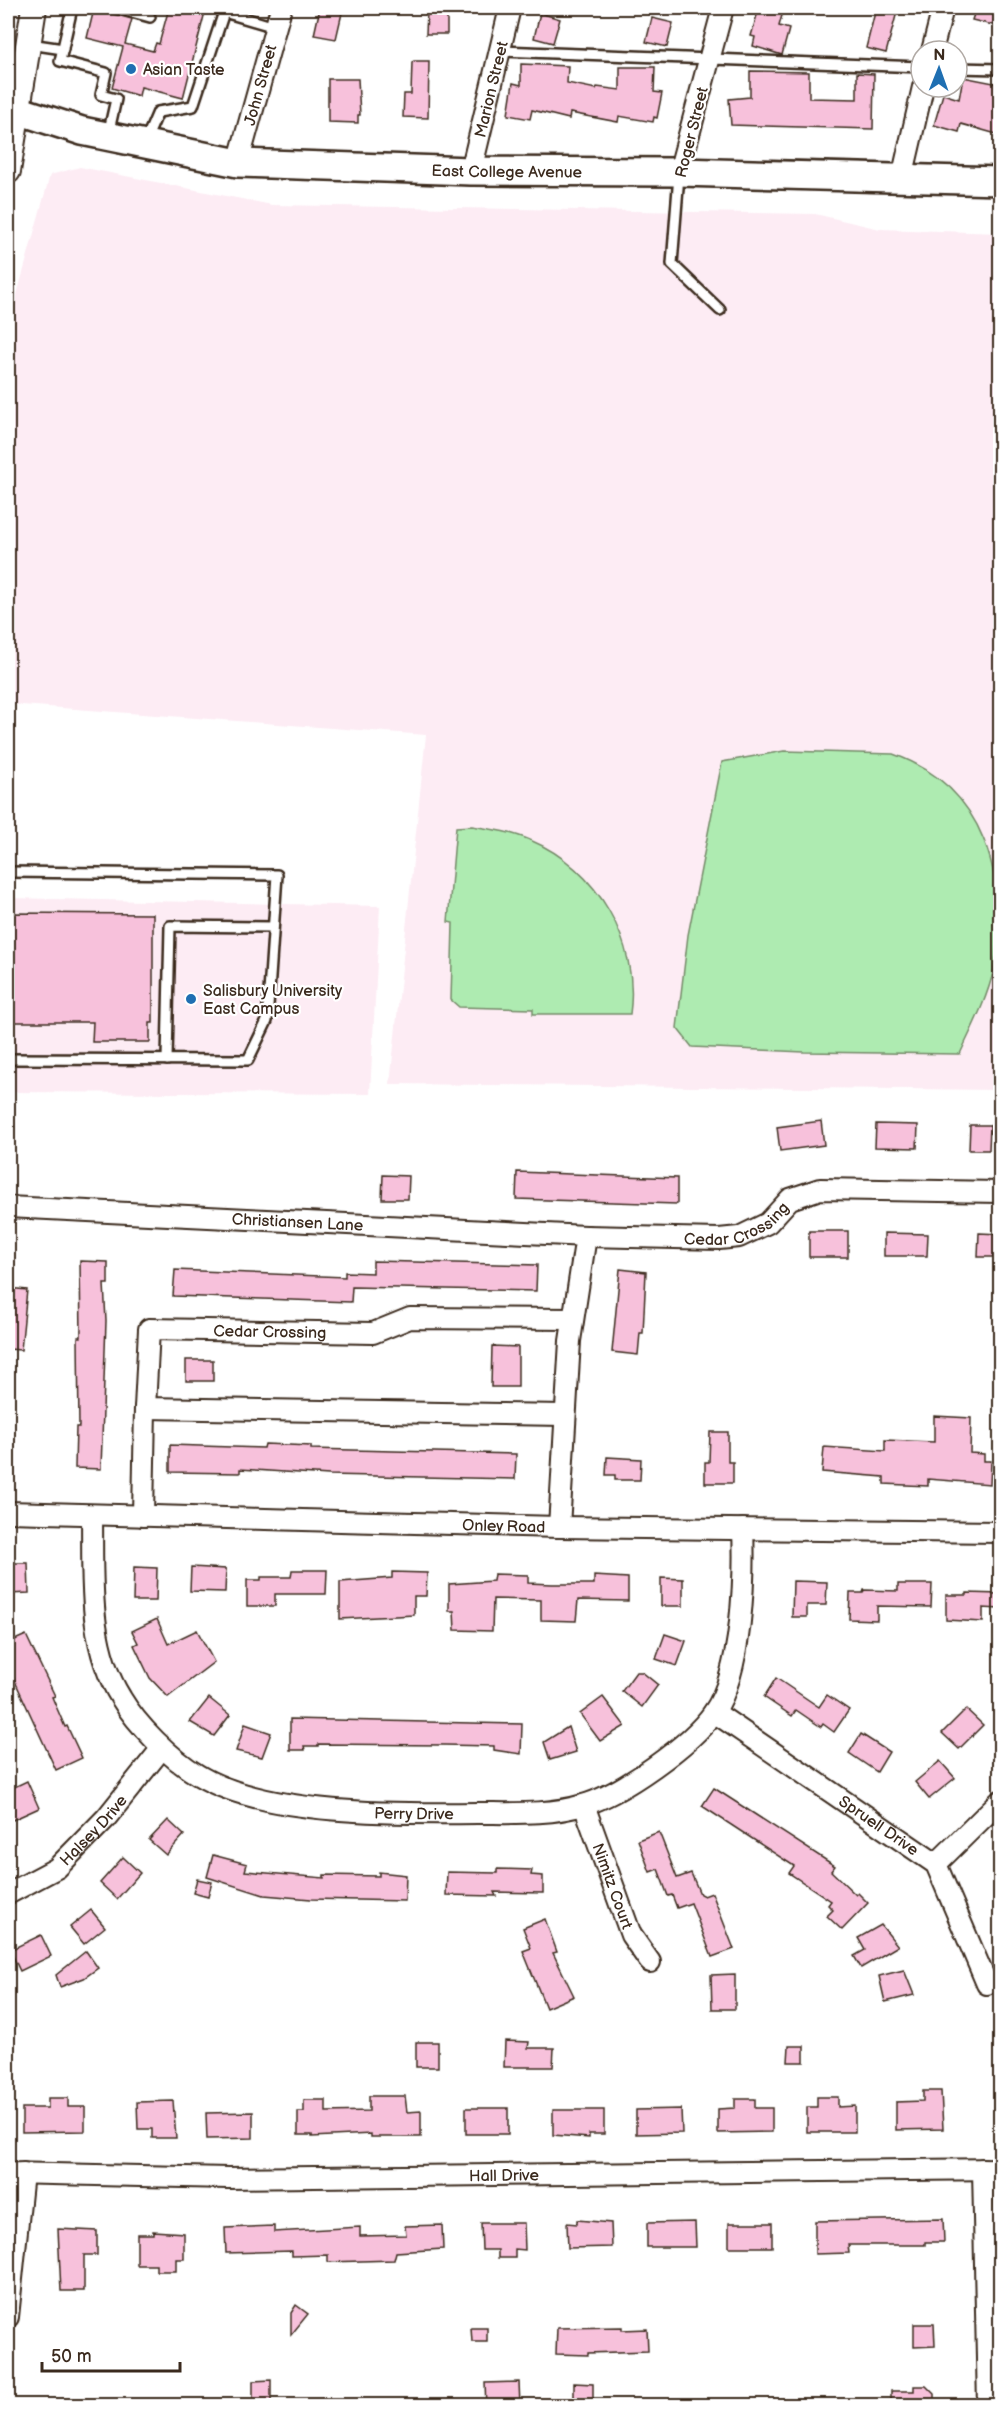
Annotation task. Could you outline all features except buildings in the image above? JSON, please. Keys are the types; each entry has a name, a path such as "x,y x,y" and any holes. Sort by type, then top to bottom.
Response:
{"main road":[{"name":"East College Avenue","path":"13,109 108,137 238,163 471,171 679,172 1000,181"}],"street":[{"path":"8,171 13,109 29,44 34,8"},
{"name":"John Street","path":"238,163 281,8"},
{"name":"Marion Street","path":"471,171 510,8"},
{"name":"Roger Street","path":"679,172 723,8"},
{"path":"935,39 942,8"},
{"path":"902,177 920,99"},
{"name":"Cedar Crossing","path":"586,1236 719,1239 739,1237 768,1223 790,1199 820,1189 1000,1192"},
{"name":"Christiansen Lane","path":"8,1208 586,1236"},
{"path":"559,1527 573,1319 586,1236"},
{"name":"Cedar Crossing","path":"143,1516 149,1329 373,1333 410,1318 573,1319"},
{"path":"145,1408 565,1415"},
{"name":"Onley Road","path":"8,1512 559,1527 1000,1532"},
{"name":"Perry Drive","path":"92,1515 93,1607 99,1644 121,1698 162,1748 197,1775 234,1792 258,1799 352,1811 436,1814 535,1813 584,1805 627,1784 667,1757 714,1712 728,1678 741,1616 745,1572 743,1529"},
{"name":"Spruell Drive","path":"714,1712 936,1864 987,1984"},
{"name":"Halsey Drive","path":"8,1894 57,1868 106,1818 162,1748"},
{"path":"936,1864 1000,1800"},
{"name":"Nimitz Court","path":"584,1805 631,1935 650,1962"},
{"path":"988,2406 992,2169"},
{"name":"Hall Drive","path":"15,2173 228,2178 992,2169"},
{"path":"8,2318 15,2173"}],"lane":[{"path":"72,8 60,62 106,73 101,95 116,99 108,137"},
{"path":"117,8 150,17"},
{"path":"144,145 158,112 193,106 225,10 275,27"},
{"path":"29,44 63,49"},
{"path":"500,51 909,66"},
{"path":"969,68 1000,69"},
{"name":"Roger Street","path":"679,172 672,264 720,310"},
{"path":"8,872 277,875 267,1021 248,1060 8,1059"},
{"path":"167,1060 170,926 273,927"}],"shaded area":[{"path":"80,167 272,205 815,214 880,229 1000,233 1000,1090 390,1084 426,735 8,704 8,327 50,175"},
{"name":"Salisbury University East Campus","path":"8,898 380,906 370,1094 8,1092"}],"green space":[{"path":"784,751 893,754 925,769 950,789 970,812 984,839 993,869 997,901 997,935 994,969 988,991 960,1054 804,1052 692,1047 677,1028 688,935 722,762"},
{"path":"472,826 509,833 530,840 554,853 594,888 609,910 628,960 631,987 630,1014 533,1014 533,1009 459,1007 451,1000 453,923 448,922 456,827"}],"place":[{"name":"Asian Taste","path":"131,69"},
{"name":"Salisbury University East Campus","path":"191,999"}]}
